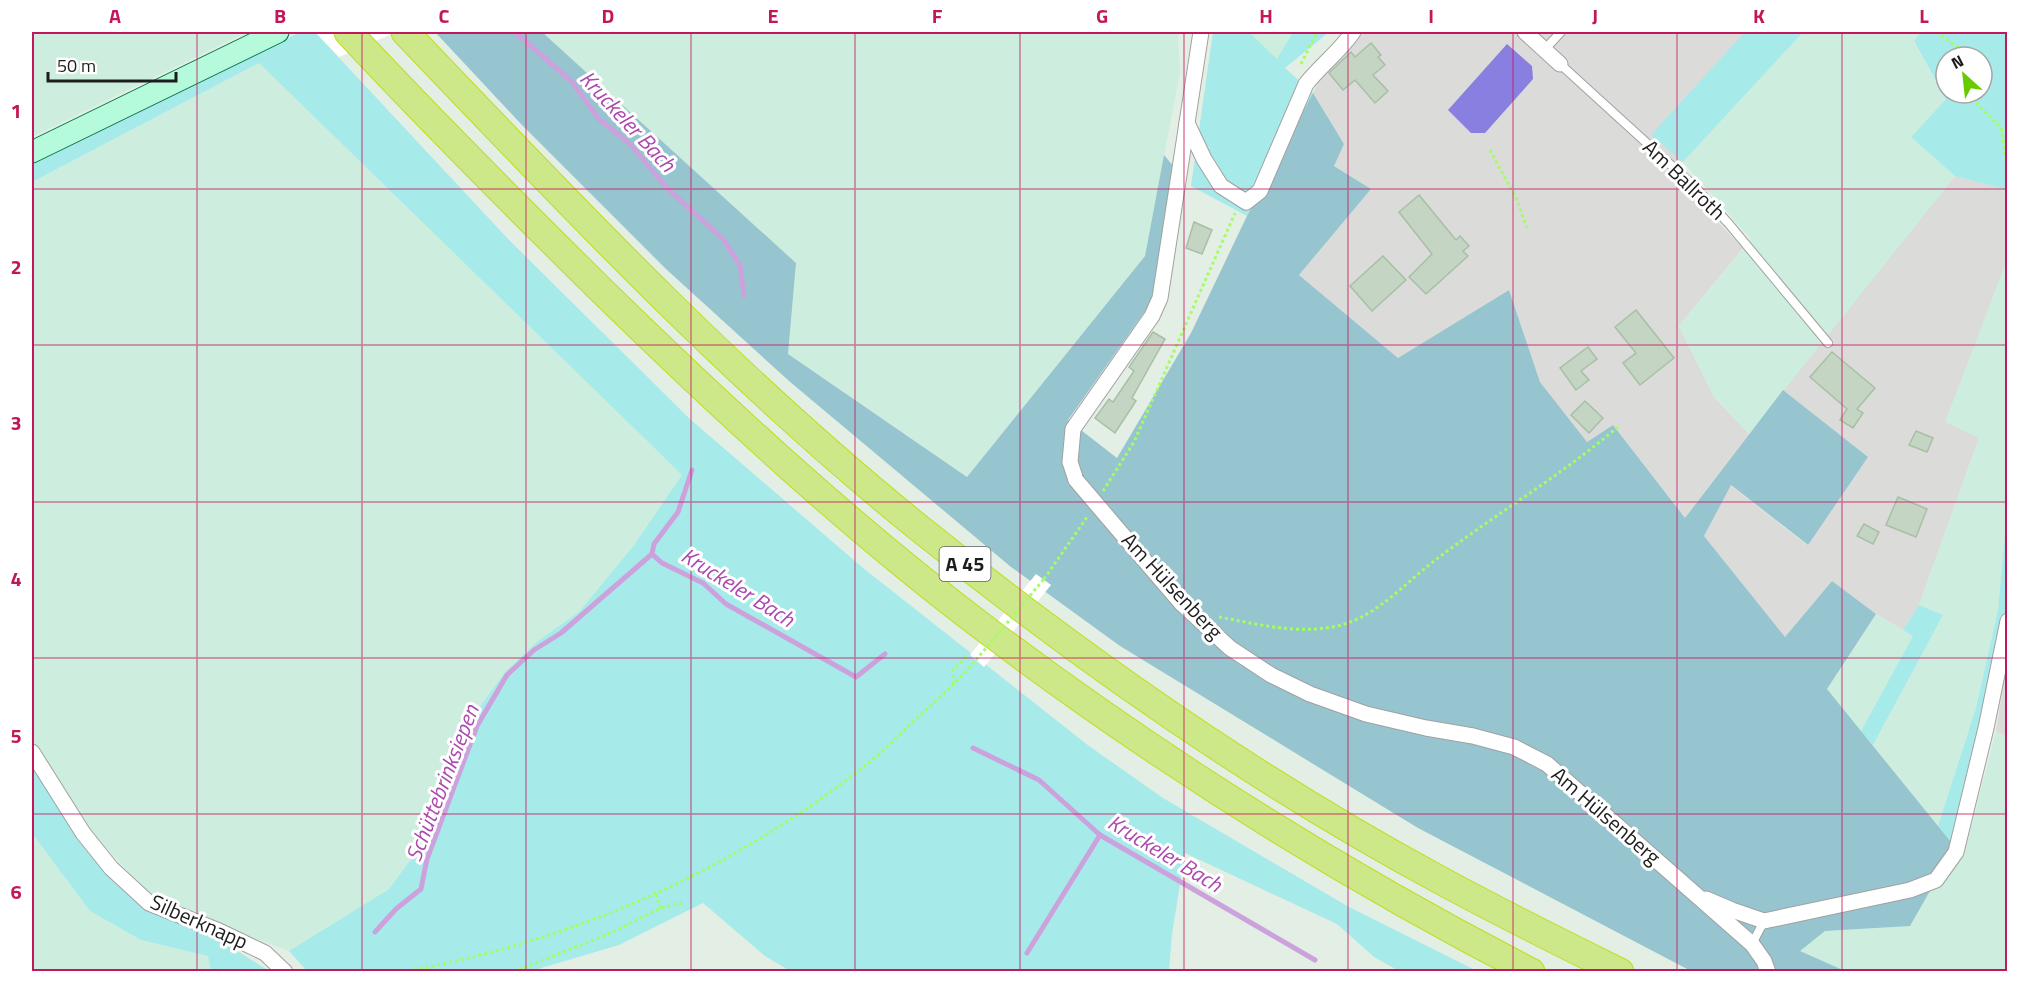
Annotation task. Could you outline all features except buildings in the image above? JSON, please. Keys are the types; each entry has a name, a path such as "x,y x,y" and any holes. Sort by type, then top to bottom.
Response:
{"highway":[{"name":"A 45","path":"405,32 574,208 760,389 916,526 1004,595 1152,702 1278,785 1437,878 1540,933 1620,972"},
{"name":"A 45","path":"355,39 544,233 662,349 813,488 916,574 987,630 1068,689 1201,780 1343,868 1531,972"}],"street":[{"path":"32,152 278,32"},
{"name":"Am Hülsenberg","path":"1201,32 1160,298 1152,316 1073,429 1070,462 1076,480 1181,603 1230,648 1271,675 1310,694 1365,714 1473,736 1514,747 1547,764 1752,944 1764,961 1768,972"},
{"path":"1187,123 1204,159 1221,186 1246,201 1260,191 1306,84 1318,69 1344,45 1353,32"},
{"name":"Am Ballroth","path":"1525,32 1560,64"},
{"path":"1690,891 1732,910 1764,921 1910,890 1936,880 1956,852 1986,728 2007,623"},
{"name":"Silberknapp","path":"32,753 83,834 111,868 149,903 219,931 265,953 285,972"}],"lane":[{"path":"1545,49 1561,32"},
{"name":"Am Ballroth","path":"1560,64 1695,188 1729,224 1828,343"},
{"path":"1752,944 1764,921"}],"path":[{"path":"1936,32 1955,45"},
{"path":"1978,105 2001,127 2007,159"},
{"path":"1490,150 1517,200 1527,228"},
{"path":"1097,500 1134,442 1240,199"},
{"path":"1216,616 1297,630 1334,627 1364,616 1436,559 1527,496 1619,426"},
{"path":"402,972 513,947 572,928 656,894 692,877 769,832 819,799 868,763 976,660 1044,579 1091,510"},
{"path":"953,684 954,670 968,655"},
{"path":"656,894 661,908"},
{"path":"513,972 606,935 661,908 682,903"}],"shaded area":[{"path":"301,32 315,32 510,241 691,420 863,568 1089,746 1163,798 1349,907 1477,971 1399,971 1374,957 1337,924 1185,853 1172,934 1169,971 790,971 765,956 703,903 619,945 531,971 307,971 289,951 389,889 431,832 471,719 505,672 539,640 579,612 634,545 682,475 259,63 32,182 32,162 242,58"},
{"path":"435,32 542,32 796,263 788,354 967,477 1145,256 1164,155 1174,167 1155,297 1068,420 1117,458 1191,333 1247,216 1313,93 1344,144 1334,166 1371,189 1299,275 1398,358 1509,290 1540,382 1587,442 1613,425 1685,518 1783,390 1868,457 1808,545 1731,485 1704,536 1785,637 1832,581 1876,614 1827,689 1955,847 1910,926 1825,931 1800,951 1845,971 1691,971 1418,828 1120,646 1011,567 789,381 666,269 522,125"},
{"path":"1213,32 1249,32 1277,59 1293,32 1329,32 1285,68 1313,93 1247,216 1191,186"},
{"path":"1364,32 1803,32 1671,174 1743,248 1679,326 1714,397 1749,434 1685,518 1613,425 1587,442 1540,382 1509,290 1398,358 1299,275 1371,189 1333,165 1344,144 1313,93 1323,71"},
{"path":"1745,32 1803,32 1683,162 1651,135"},
{"path":"1921,32 2007,32 2007,190 1955,176 1911,137 1940,105 1994,105 1994,45 1934,45 1934,77 1914,41"},
{"path":"1507,44 1532,66 1533,79 1485,133 1471,133 1448,110"},
{"path":"1955,176 2007,190 2007,260 1978,339 1979,438 1919,605 1903,630 1876,614 1832,581 1785,637 1704,536 1730,485 1807,545 1868,457 1783,390"},
{"path":"2007,530 2007,624 1955,847 1938,826 1976,708 1998,610"},
{"path":"1919,605 1943,615 1873,745 1861,731 1913,636 1903,630"},
{"path":"2007,660 2007,737 1996,731"},
{"path":"32,765 77,839 145,910 210,934 269,971 211,971 208,956 141,940 90,911 32,833"}],"green space":[{"path":"32,32 247,32 32,137"},
{"path":"542,32 1178,32 1180,73 1145,256 967,477 788,354 796,263"},
{"path":"1249,32 1293,32 1277,60"},
{"path":"1803,32 1921,32 1914,42 1934,78 1934,105 1940,105 1911,137 1955,176 1749,434 1714,397 1679,326 1751,239 1683,162"},
{"path":"259,63 682,475 634,545 579,612 539,640 505,672 471,719 431,832 389,889 289,951 189,913 148,892 87,828 32,738 32,182"},
{"path":"2007,260 2008,530 2005,535 1998,610 1976,708 1938,826 1873,745 1943,615 1919,605 1979,438 1945,422"},
{"path":"1876,614 1913,636 1861,731 1827,689"},
{"path":"1996,731 2007,737 2007,971 1845,971 1799,951 1825,931 1910,926 1955,847 1972,824"},
{"path":"32,833 90,911 141,940 209,956 211,971 32,971"}],"pier":[{"path":"315,32 396,32 339,57"},
{"path":"1036,574 1051,585 984,667 970,655"}],"waterway":[{"name":"Kruckeler Bach","path":"515,32 572,82 599,119 630,144 668,189 723,239 740,265 744,296"},
{"name":"Kruckeler Bach","path":"692,470 678,512 654,544 652,554 662,563 703,583 726,604 856,677 885,654"},
{"name":"Schüttebrinksiepen","path":"375,932 396,909 421,889 427,859 477,726 507,675 534,650 561,633 652,554"},
{"name":"Kruckeler Bach","path":"973,748 1039,780 1100,835 1315,960"},
{"path":"1027,953 1100,835"}]}
